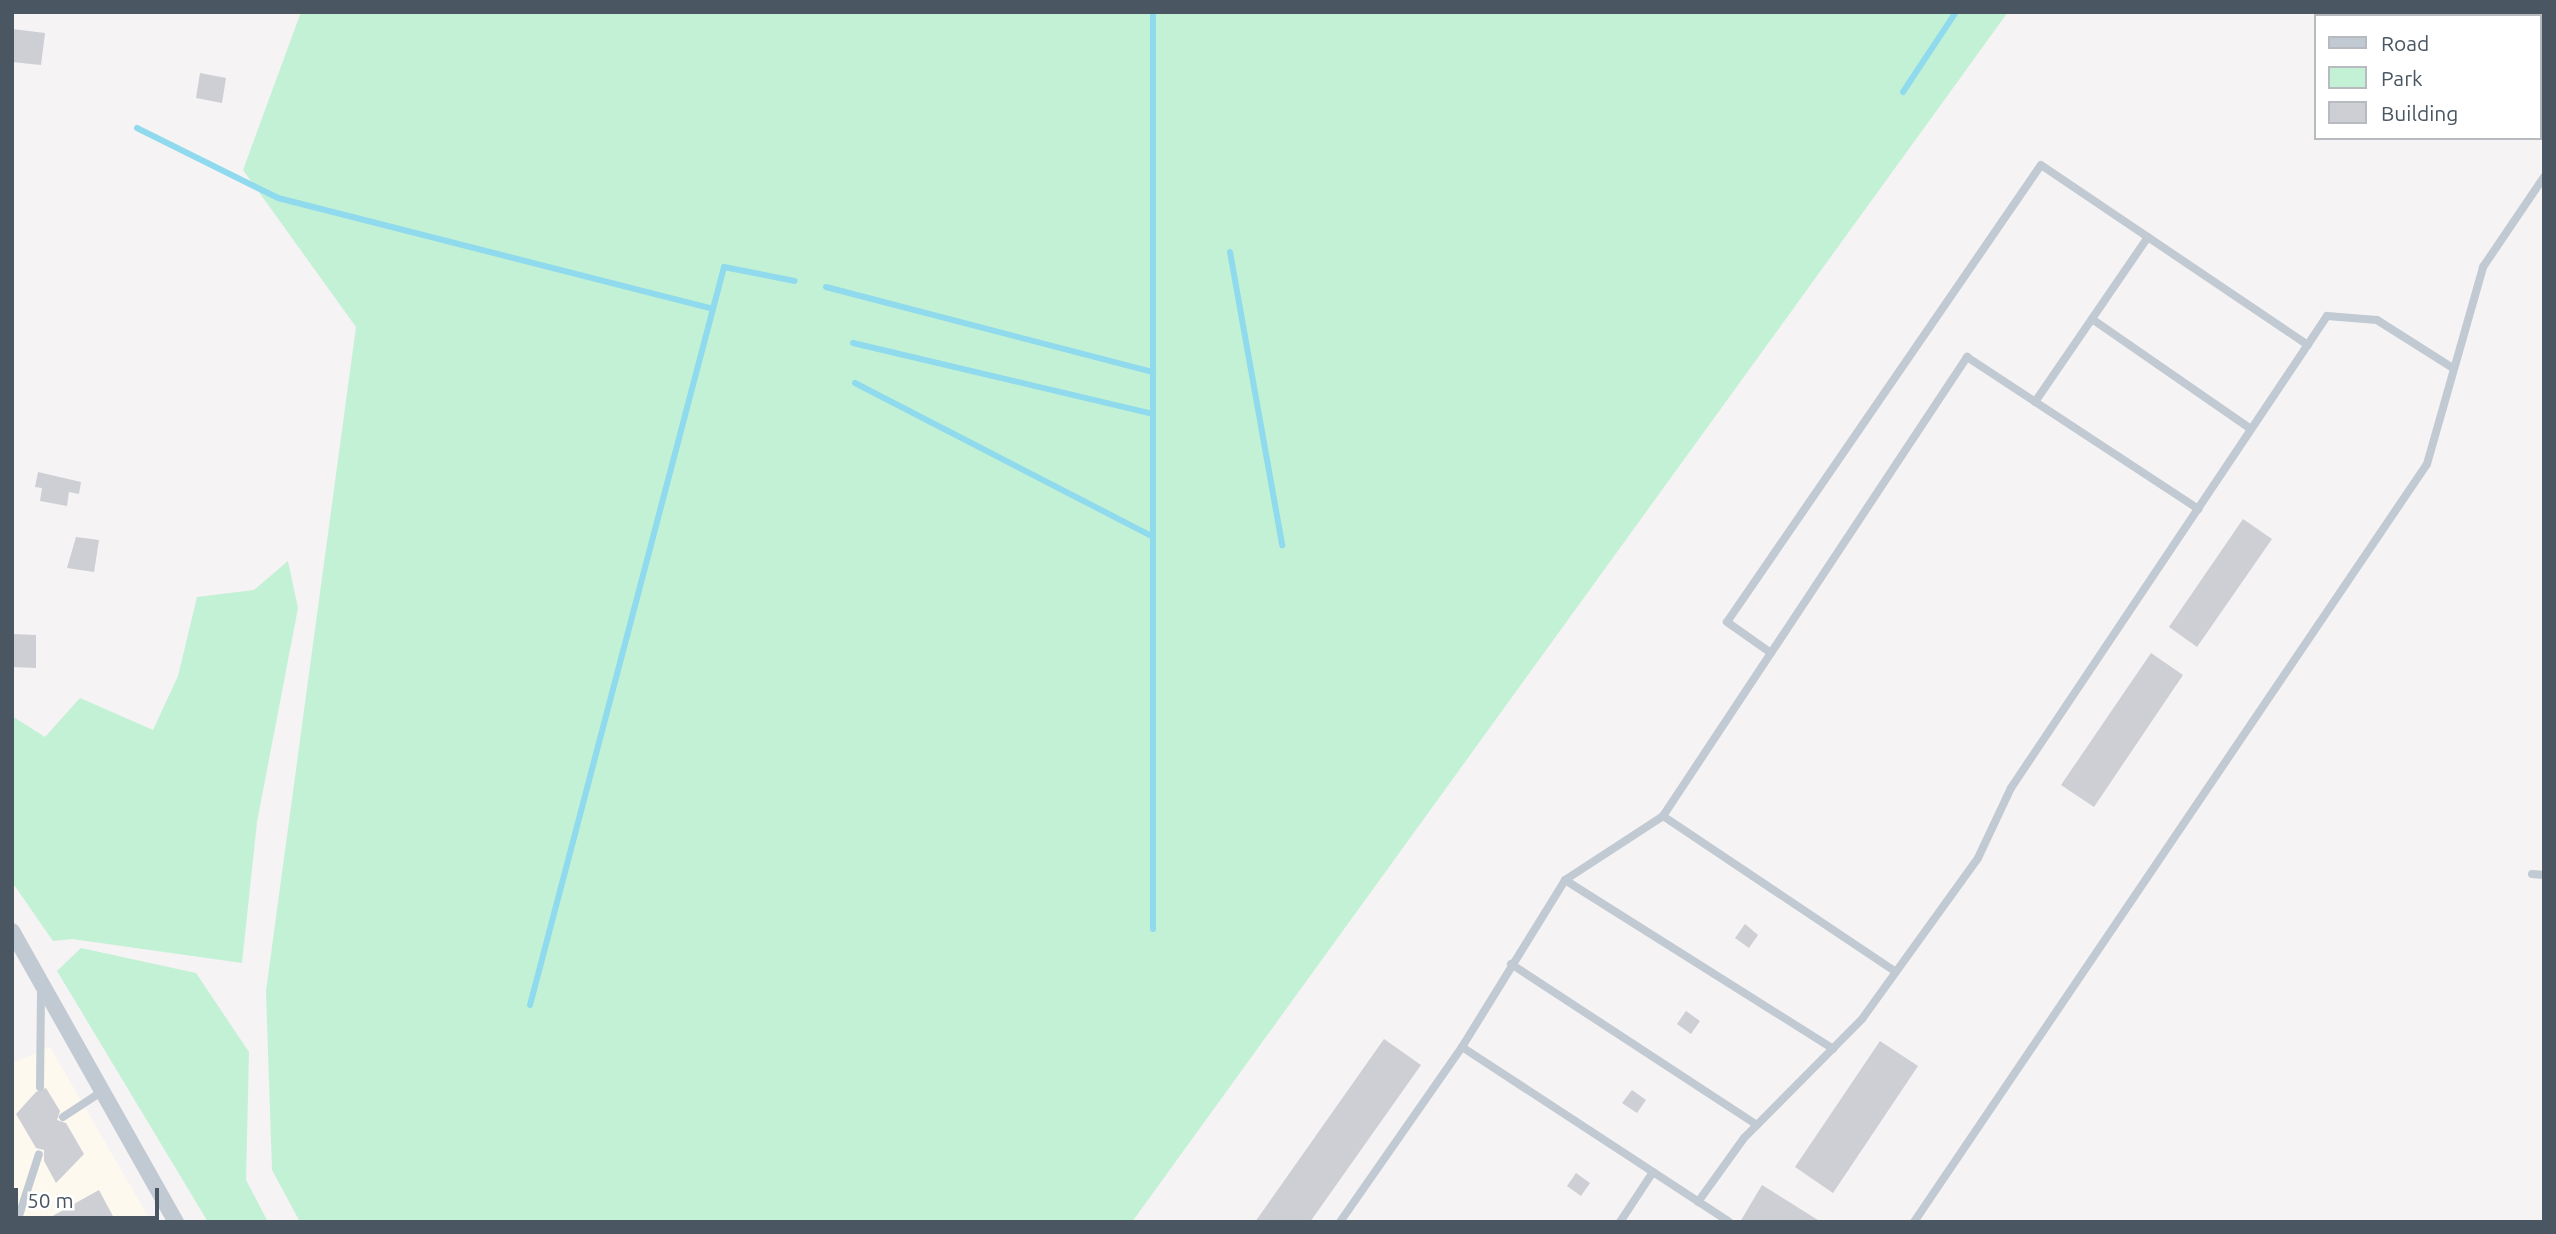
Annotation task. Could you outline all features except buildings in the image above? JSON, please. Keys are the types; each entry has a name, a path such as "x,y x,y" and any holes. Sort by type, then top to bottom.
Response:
{"street":[{"path":"12,931 41,987 176,1222"}],"lane":[{"path":"1771,653 1727,622 2041,165 2308,345"},
{"path":"1914,1222 2427,464 2483,267 2544,177"},
{"path":"2035,402 2148,237"},
{"path":"1698,1202 1757,1125 1862,1019 1978,858 2011,788 2327,316 2377,320 2453,368"},
{"path":"2092,318 2251,429"},
{"path":"1340,1222 1462,1047 1565,880 1663,816 1967,357 2198,509"},
{"path":"1663,816 1896,972"},
{"path":"2532,874 2544,875"},
{"path":"1565,880 1833,1049"},
{"path":"1511,964 1757,1125"},
{"path":"40,1087 41,987"},
{"path":"1462,1047 1729,1222"},
{"path":"63,1117 101,1092"},
{"path":"18,1222 39,1154"},
{"path":"1620,1222 1654,1172"}],"shaded area":[{"path":"50,1047 149,1218 20,1222 12,1177 12,1063"}],"green space":[{"path":"301,12 2008,12 1132,1222 300,1222 272,1170 266,991 356,327 243,170"},
{"path":"288,561 298,608 257,822 242,963 72,939 53,941 12,882 12,716 45,737 80,698 153,730 178,676 197,597 254,590"},
{"path":"81,948 196,973 249,1052 246,1180 268,1222 208,1222 57,971"}],"waterway":[{"path":"826,287 1153,372 1153,12"},
{"path":"1903,92 1956,12"},
{"path":"137,128 278,198 713,309"},
{"path":"1230,252 1282,545"},
{"path":"530,1005 724,267 795,281"},
{"path":"853,343 1153,414"},
{"path":"1153,372 1153,929"},
{"path":"855,383 1153,537"}]}
